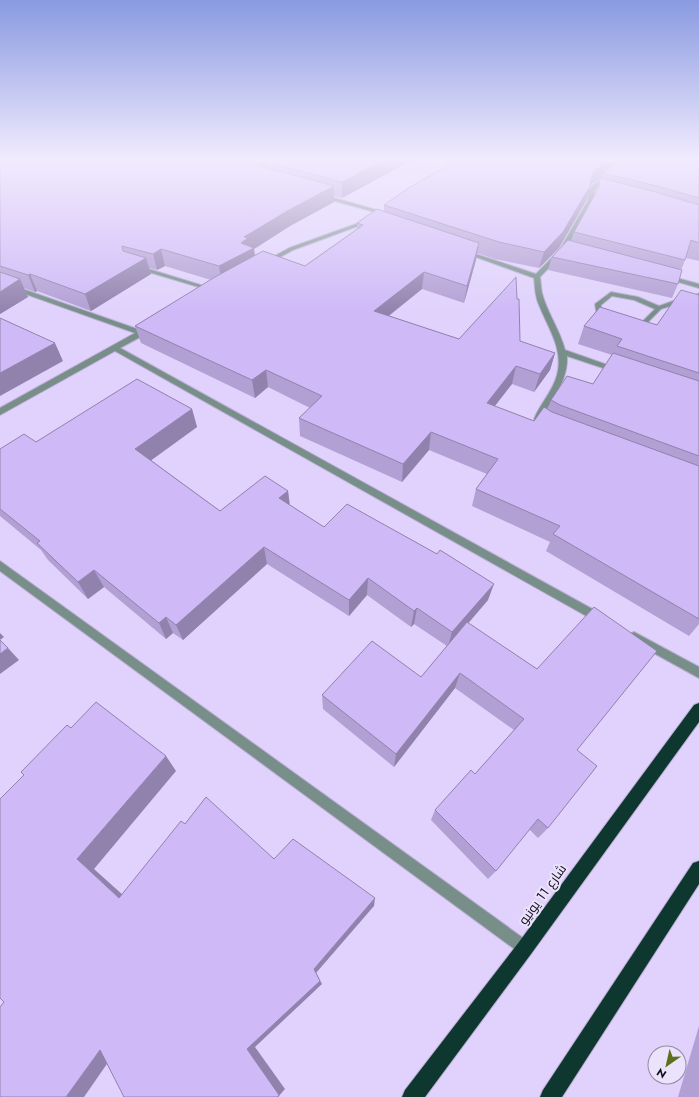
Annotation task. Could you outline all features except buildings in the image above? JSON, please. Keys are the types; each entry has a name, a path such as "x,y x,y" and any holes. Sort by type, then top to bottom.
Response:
{"highway":[{"name":"شارع 11 يونيو","path":"412,1097 525,948 699,710"},
{"path":"550,1097 699,869"}],"street":[{"path":"374,210 384,213"},
{"path":"264,264 291,249 371,220 389,210"},
{"path":"537,277 566,251 586,210"},
{"path":"371,220 378,222"},
{"path":"462,251 537,277"},
{"path":"130,265 216,290"},
{"path":"662,276 699,286"},
{"path":"537,277 539,295 563,352 564,363 561,377 542,407 538,419 550,426"},
{"path":"0,283 141,333"},
{"path":"209,294 222,286"},
{"path":"613,320 599,315 598,304 611,294 636,298 659,308"},
{"path":"628,326 645,322 659,308 676,302 694,300 699,295"},
{"path":"0,411 154,325"},
{"path":"114,347 608,623"},
{"path":"563,352 624,372"},
{"path":"0,565 525,948"},
{"path":"622,631 699,673"}]}
